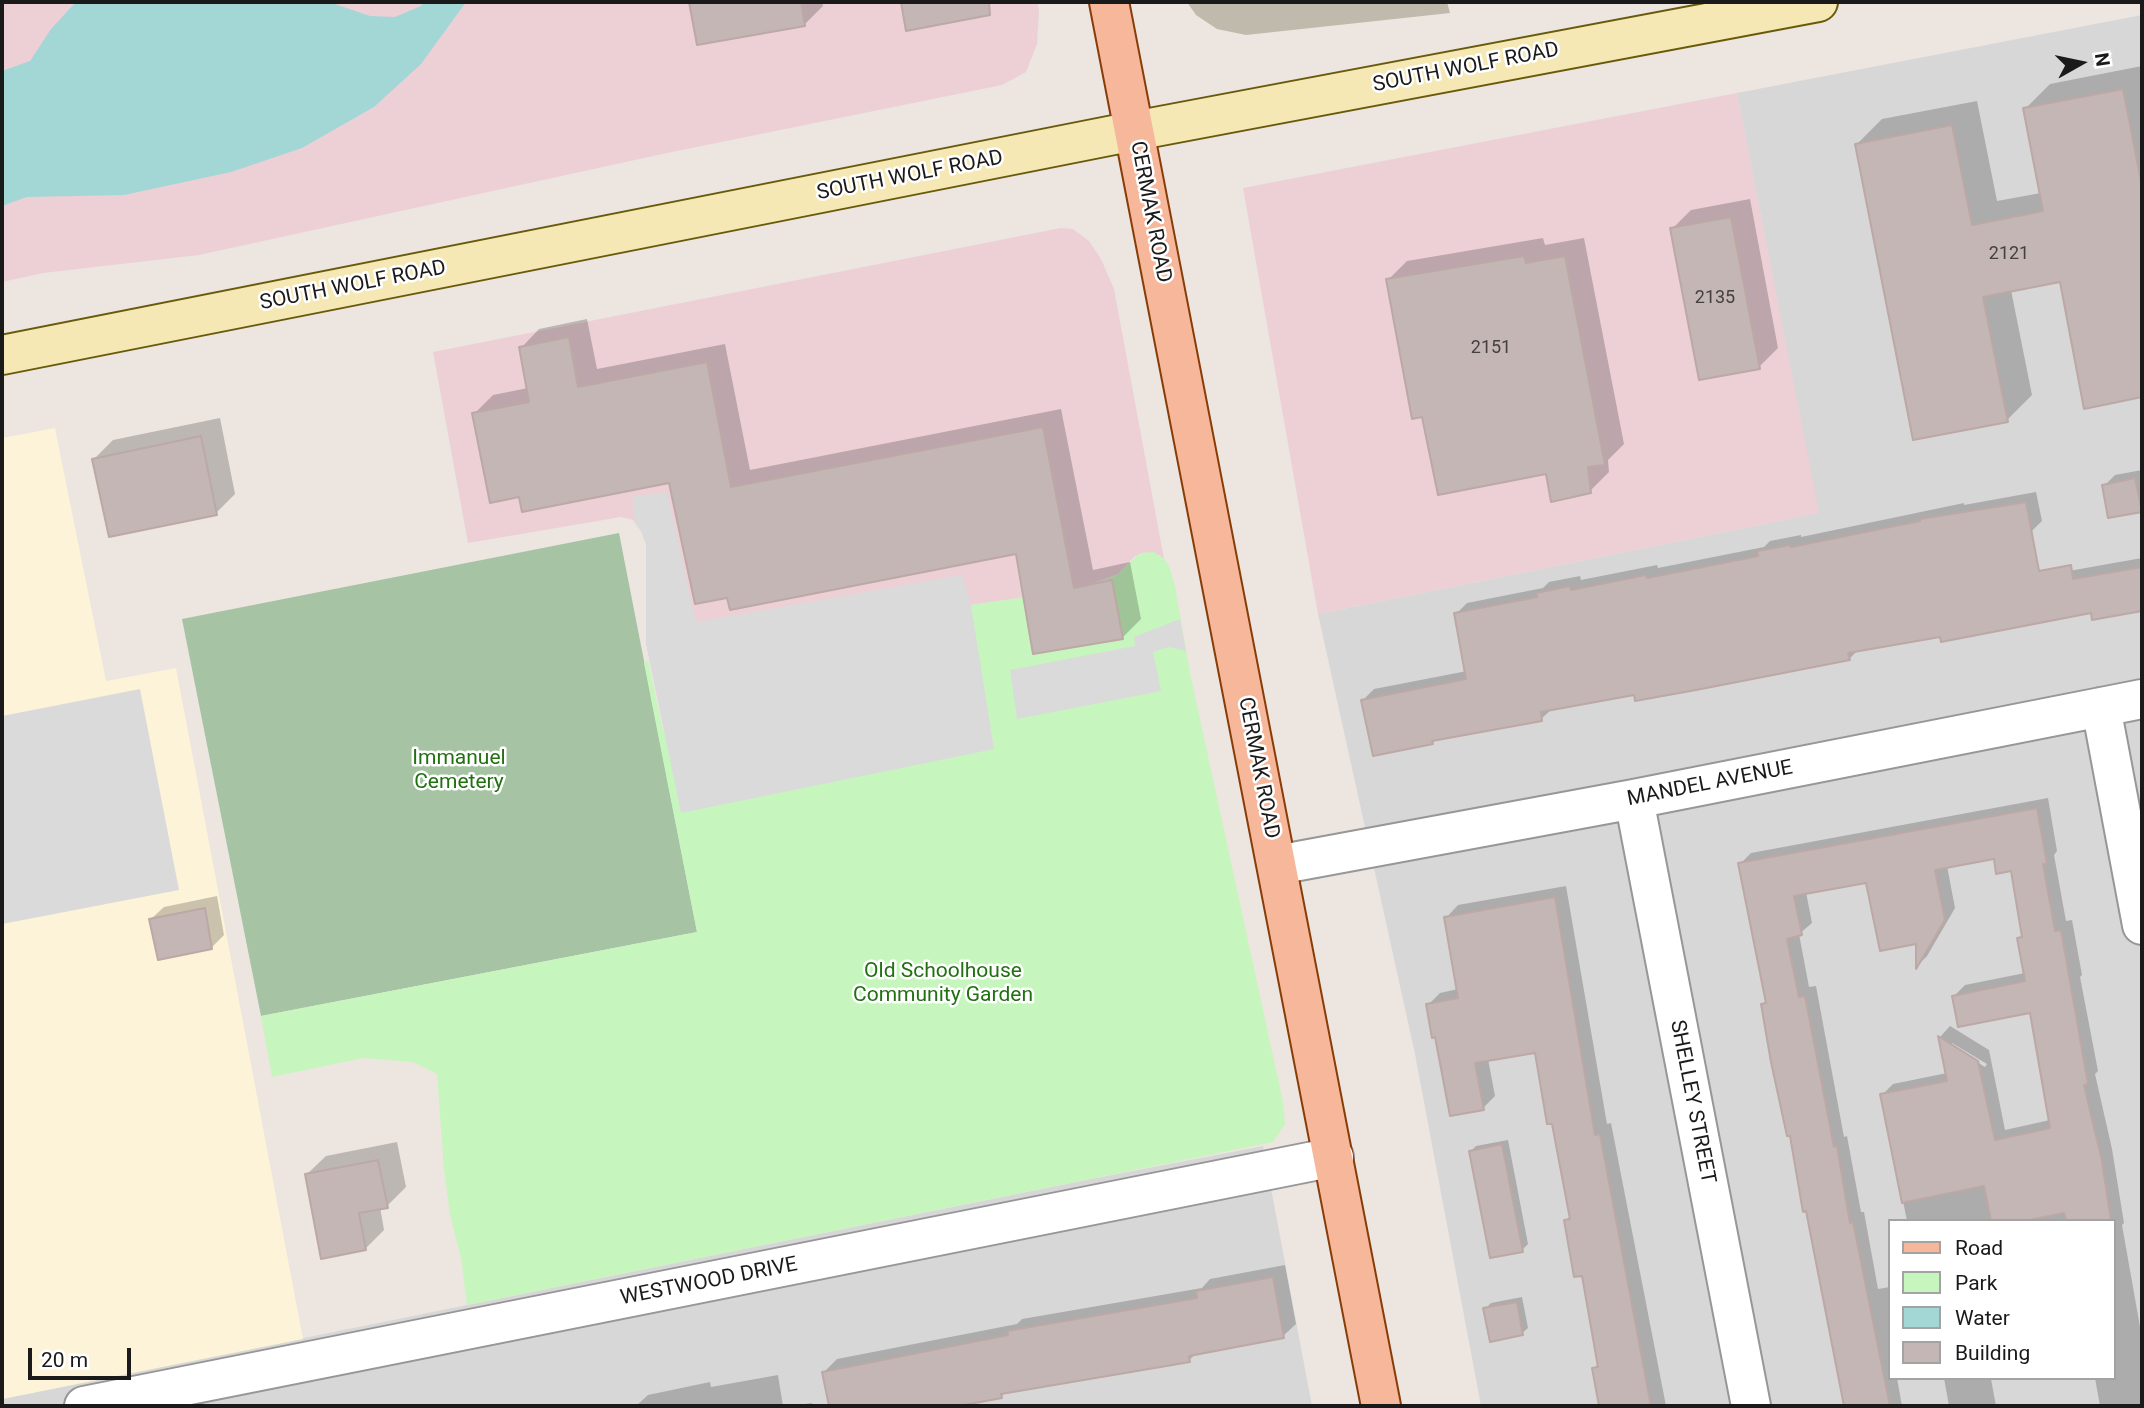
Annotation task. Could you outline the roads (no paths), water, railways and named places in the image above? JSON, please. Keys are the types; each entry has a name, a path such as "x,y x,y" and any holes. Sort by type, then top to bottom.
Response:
{"main road":[{"name":"CERMAK ROAD","path":"1109,2 1381,1406"},
{"name":"SOUTH WOLF ROAD","path":"2,355 1134,131 1818,2"}],"street":[{"name":"MANDEL AVENUE","path":"1277,865 1634,799 2142,699"},
{"path":"2101,707 2142,925"},
{"name":"SHELLEY STREET","path":"1634,799 1751,1406"},
{"name":"WESTWOOD DRIVE","path":"84,1406 1334,1157"}],"water":[{"path":"76,2 329,2 370,16 395,17 421,6 423,2 466,2 421,64 374,107 302,148 231,172 124,195 27,197 2,206 2,71 30,61 51,29"}],"park label":[{"name":"Immanuel Cemetery","path":"459,771"},
{"name":"Old Schoolhouse Community Garden","path":"943,984"}]}
